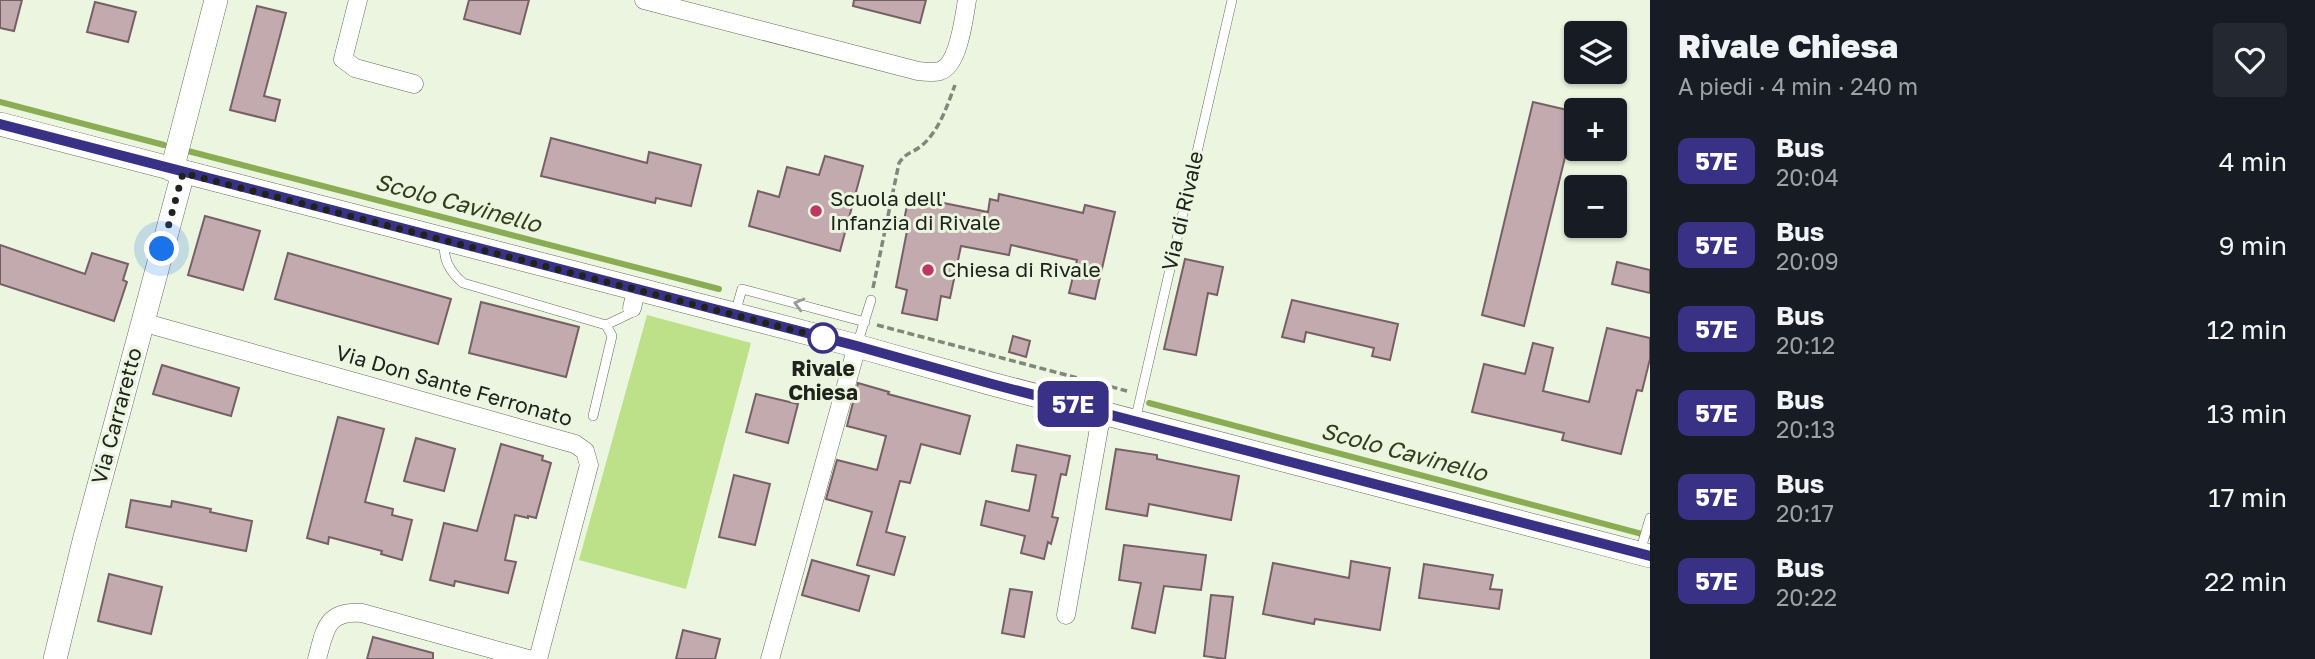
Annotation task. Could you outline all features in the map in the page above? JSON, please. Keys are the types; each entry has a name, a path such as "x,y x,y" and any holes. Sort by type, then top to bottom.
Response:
{"street":[{"name":"Via Carraretto","path":"55,659 142,322 216,0"},
{"path":"358,0 343,59 355,68 414,84"},
{"path":"644,0 930,72 946,68 954,57 968,0"},
{"path":"0,124 445,241 634,299 734,316 857,346 1104,413 1644,551"},
{"name":"Via Don Sante Ferronato","path":"142,322 575,444 584,451 589,465 538,659"},
{"path":"770,659 857,346"},
{"path":"1066,615 1099,428 1104,413"},
{"path":"317,659 330,620 349,612 362,613 528,659"}],"lane":[{"name":"Via di Rivale","path":"1135,421 1232,0"},
{"path":"445,241 446,260 454,275 463,283 606,325 629,314 634,299"},
{"path":"734,316 742,289 865,322"},
{"path":"857,346 871,300"},
{"name":"Via Don Sante Ferronato","path":"593,416 612,336 606,325"},
{"path":"1644,551 1650,519"}],"path":[{"path":"871,300 899,163 906,153 920,147 942,120"},
{"path":"865,322 1141,395"}],"green space":[{"path":"647,315 751,343 686,589 579,560"}],"building":[{"path":"0,0 22,0 14,31 0,28"},
{"path":"469,0 529,0 520,34 464,19"},
{"path":"854,0 926,0 920,23 853,6"},
{"path":"95,2 136,12 128,42 87,32"},
{"path":"257,6 286,13 264,96 280,100 275,121 230,110"},
{"path":"1533,102 1564,109 1564,161 1524,326 1482,315"},
{"path":"551,138 647,163 649,152 701,165 691,206 656,198 655,203 541,176"},
{"path":"825,156 863,166 840,251 749,226 758,191 779,197 787,167 819,175"},
{"path":"999,194 1083,213 1085,205 1115,212 1095,299 1069,293 1077,260 1011,245 1009,255 961,246 950,298 941,296 937,320 902,313 907,290 896,287 907,231 902,230 909,196 988,212 990,199 998,201"},
{"path":"205,216 260,231 243,290 188,275"},
{"path":"0,245 85,274 92,253 128,264 123,280 127,282 114,321 0,284"},
{"path":"288,253 451,299 438,344 275,299"},
{"path":"1185,259 1223,267 1217,295 1208,293 1196,355 1164,349"},
{"path":"1617,262 1650,270 1650,293 1612,284"},
{"path":"1292,300 1398,324 1390,360 1372,356 1374,348 1306,332 1304,342 1282,337"},
{"path":"481,302 579,327 566,377 469,353"},
{"path":"1607,328 1650,338 1650,359 1642,391 1637,390 1621,454 1562,440 1564,433 1472,412 1484,364 1525,374 1533,343 1553,348 1543,391 1589,402"},
{"path":"1013,336 1030,341 1026,357 1009,352"},
{"path":"162,365 239,388 231,416 153,394"},
{"path":"858,383 970,416 960,454 921,444 910,483 900,481 886,532 905,537 894,575 857,565 872,512 826,499 837,460 877,470 886,436 847,426"},
{"path":"756,394 798,404 788,443 746,432"},
{"path":"338,417 384,429 365,502 393,509 392,515 412,520 402,560 381,554 382,551 329,537 328,544 307,538"},
{"path":"416,438 455,449 444,491 404,481"},
{"path":"501,444 543,456 542,460 551,463 536,518 515,515 505,560 516,562 508,593 455,581 454,586 430,580 444,523 477,531"},
{"path":"1017,445 1070,456 1066,475 1061,474 1052,517 1058,518 1044,559 1021,553 1025,536 981,525 986,501 1029,511 1036,475 1012,471"},
{"path":"1116,449 1157,455 1157,459 1239,476 1231,520 1149,504 1147,516 1106,509"},
{"path":"734,475 770,484 755,545 719,537"},
{"path":"131,500 171,507 172,501 252,521 246,551 126,527"},
{"path":"1124,545 1206,555 1201,590 1164,586 1155,633 1132,628 1141,583 1119,580"},
{"path":"812,560 869,576 859,611 802,595"},
{"path":"1351,561 1390,568 1380,630 1315,619 1314,624 1263,614 1273,563 1349,578"},
{"path":"1424,564 1493,575 1490,589 1502,590 1499,609 1419,598"},
{"path":"109,574 162,587 151,634 98,621"},
{"path":"1010,589 1032,592 1024,637 1002,633"},
{"path":"1211,595 1233,597 1225,659 1204,656"},
{"path":"683,630 720,639 715,659 676,659"},
{"path":"373,637 433,653 433,659 367,659"}],"waterway":[{"name":"Scolo Cavinello","path":"0,102 164,145"},
{"name":"Scolo Cavinello","path":"188,151 719,289"},
{"name":"Scolo Cavinello","path":"1149,403 1650,536"}],"bus line":[{"name":"57E","path":"0,124 636,291 857,346 992,384 1650,556"}],"place":[{"name":"Scuola dell' Infanzia di Rivale","path":"816,211"},
{"name":"Chiesa di Rivale","path":"928,270"},
{"name":"Rivale Chiesa","path":"823,338"}],"route":[{"path":"162,249 183,173 832,340 823,338"}]}
